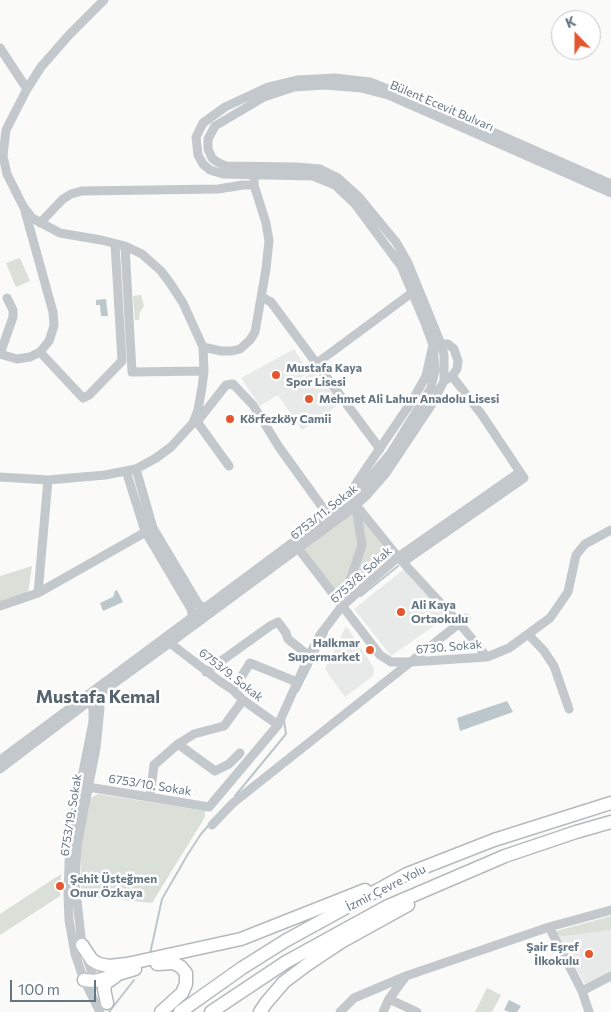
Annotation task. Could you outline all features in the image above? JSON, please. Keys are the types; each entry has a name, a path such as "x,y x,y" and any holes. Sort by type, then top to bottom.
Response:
{"highway":[{"name":"İzmir Çevre Yolu","path":"180,1012 242,968 285,941 407,874 494,840 611,803"},
{"name":"İzmir Çevre Yolu","path":"211,1012 286,962 386,907 473,868 567,835 611,822"},
{"path":"260,1012 284,982 316,958 473,868"},
{"path":"90,978 146,960 240,939 407,874"},
{"path":"82,945 92,960 113,970 174,963 181,967 186,973 186,984 182,994 161,1012"},
{"path":"103,1009 104,989 113,970"}],"street":[{"path":"101,1 41,67 27,89 6,130 2,154 3,176 32,218 40,223 60,233 120,245 142,254 161,270 183,303 204,347 204,371 196,421 229,466"},
{"path":"0,48 27,89"},
{"name":"Bülent Ecevit Bulvarı","path":"448,379 444,355 437,344 415,290 408,264 396,242 359,197 338,178 320,169 254,170 223,174 210,170 203,164 198,155 196,137 203,123 225,107 268,87 297,80 335,78 370,82 484,128 611,184"},
{"name":"Bülent Ecevit Bulvarı","path":"254,170 226,166 212,158 208,149 208,139 215,126 264,97 294,87 324,85 361,88 388,95 611,192"},
{"path":"204,347 221,351 240,349 250,340 255,332 262,297 269,241 266,223 254,185 254,170"},
{"path":"40,223 64,199 71,194 82,191 218,189 243,184 254,185"},
{"path":"8,298 13,310 13,317 0,354 17,359 30,357 40,352 49,341 54,326 53,312 23,206"},
{"path":"40,352 83,398 89,395 122,361 120,245"},
{"path":"120,245 132,372 204,371"},
{"path":"317,363 415,290"},
{"path":"262,297 271,302 380,449"},
{"path":"342,606 362,544 352,502 357,482 412,401 426,376 437,344"},
{"name":"6753/11. Sokak","path":"0,760 90,697 328,515 352,502 390,454 431,388 436,370 437,344 448,344 454,349 458,361 457,369 448,379 386,473 352,502 298,548 170,644 105,690 90,697 74,713 0,769"},
{"name":"6753/8. Sokak","path":"209,807 278,725 320,635 342,606 520,472 482,415 448,379"},
{"path":"0,477 48,480 126,472 171,447 184,435 226,385 233,384 253,405 279,447 328,515"},
{"path":"136,468 149,530 199,605 206,608"},
{"path":"126,472 149,530 191,609 193,618"},
{"path":"38,593 48,480"},
{"path":"352,502 401,560 462,621 487,657"},
{"path":"0,606 38,593 149,530"},
{"name":"6730. Sokak","path":"298,548 380,655 391,662 410,662 487,657 509,648 550,618 568,592 576,555 585,544 611,530"},
{"path":"212,825 233,803 462,621"},
{"path":"206,672 278,622 288,639 309,656"},
{"path":"528,634 544,651 554,666 569,709"},
{"name":"6753/9. Sokak","path":"170,644 278,725"},
{"path":"233,690 250,663 297,682"},
{"name":"6753/19. Sokak","path":"90,978 82,945 75,883 77,846 96,748 101,699 105,690"},
{"path":"90,697 100,708"},
{"path":"90,697 93,709 91,728 70,837 67,882 69,920 75,954 90,978 103,1009"},
{"path":"150,797 154,765 178,744 194,734 224,726 243,700"},
{"path":"74,713 84,714 90,721 91,728"},
{"path":"178,744 215,771 229,764 240,753"},
{"name":"6753/10. Sokak","path":"88,788 209,807"},
{"path":"340,1012 354,998 406,976 549,927 611,910"},
{"path":"549,927 582,991 589,1012"},
{"path":"383,1012 389,999 406,976"},
{"path":"582,991 611,976"},
{"path":"389,999 417,1012"},
{"path":"581,1012 586,1002"}],"shaded area":[{"path":"20,258 30,281 16,287 6,263"},
{"path":"141,295 144,306 140,312 139,320 135,320 133,296"},
{"path":"106,299 108,316 101,316 100,305 96,305 96,300"},
{"path":"294,349 309,372 288,388 316,370 341,403 302,430 278,395 260,406 241,378"},
{"path":"355,510 392,555 352,588 336,594 303,549"},
{"path":"32,566 28,594 0,602 0,576"},
{"name":"Ali Kaya Ortaokulu","path":"404,569 448,616 391,656 354,609"},
{"path":"117,590 123,602 103,611 100,603 113,597"},
{"path":"347,627 374,668 373,676 345,697 325,669"},
{"path":"507,701 513,712 460,731 457,718"},
{"path":"98,794 205,811 205,817 152,903 81,896 81,845 91,798"},
{"path":"61,874 60,896 0,935 0,914"},
{"path":"611,916 611,930 558,937 556,931"},
{"name":"Şair Eşref İlkokulu","path":"611,930 611,971 585,984 558,937"},
{"path":"487,988 501,995 492,1012 475,1012"},
{"path":"509,1000 521,1006 517,1012 504,1010"}],"waterway":[{"path":"361,596 398,566"},
{"path":"298,691 327,633"},
{"path":"235,796 286,734 284,720"},
{"path":"150,954 162,899 188,854 208,826"},
{"path":"109,1012 134,980"}],"place":[{"name":"Mustafa Kaya Spor Lisesi","path":"276,375"},
{"name":"Mehmet Ali Lahur Anadolu Lisesi","path":"309,399"},
{"name":"Körfezköy Camii","path":"230,419"},
{"name":"Ali Kaya Ortaokulu","path":"401,612"},
{"name":"Halkmar Supermarket","path":"370,650"},
{"name":"Şehit Üsteğmen Onur Özkaya","path":"60,886"},
{"name":"Şair Eşref İlkokulu","path":"589,954"}],"district":[{"name":"Mustafa Kemal","path":"98,697"}]}
